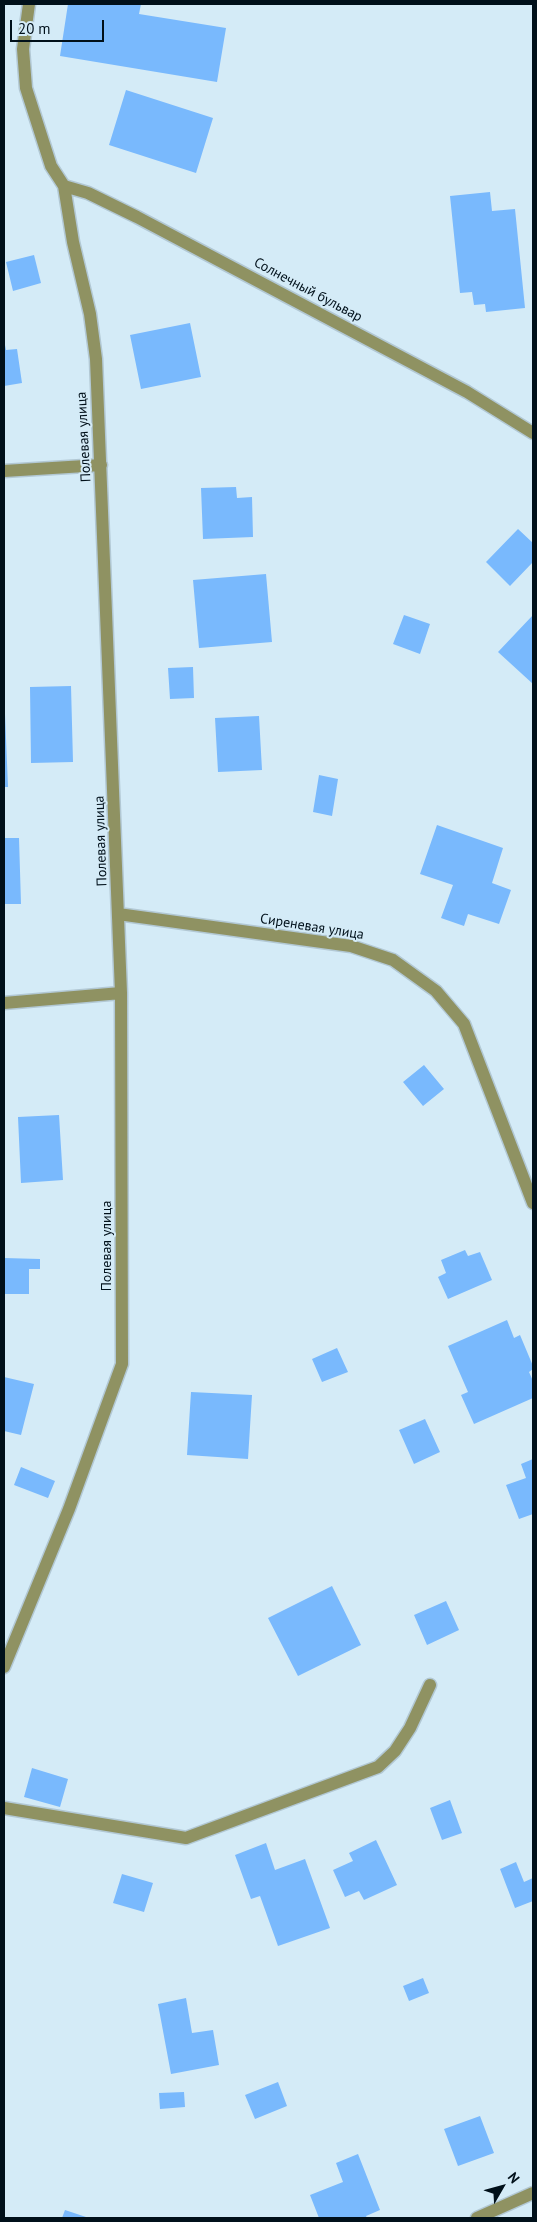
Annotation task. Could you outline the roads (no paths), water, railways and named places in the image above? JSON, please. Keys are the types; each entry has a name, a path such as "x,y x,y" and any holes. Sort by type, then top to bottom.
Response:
{"street":[{"name":"Полевая улица","path":"4,1667 68,1509 122,1364 121,993 96,359 90,314 73,242 64,186 47,157 26,88 23,49 29,4"},
{"name":"Солнечный бульвар","path":"64,186 88,193 137,216 468,392 533,433"},
{"path":"4,471 101,465"},
{"name":"Сиреневая улица","path":"118,914 351,946 393,960 436,991 464,1024 533,1203"},
{"path":"4,1003 121,993"},
{"path":"4,1808 186,1838 378,1767 395,1751 410,1728 430,1685"},
{"path":"477,2218 533,2192"}]}
